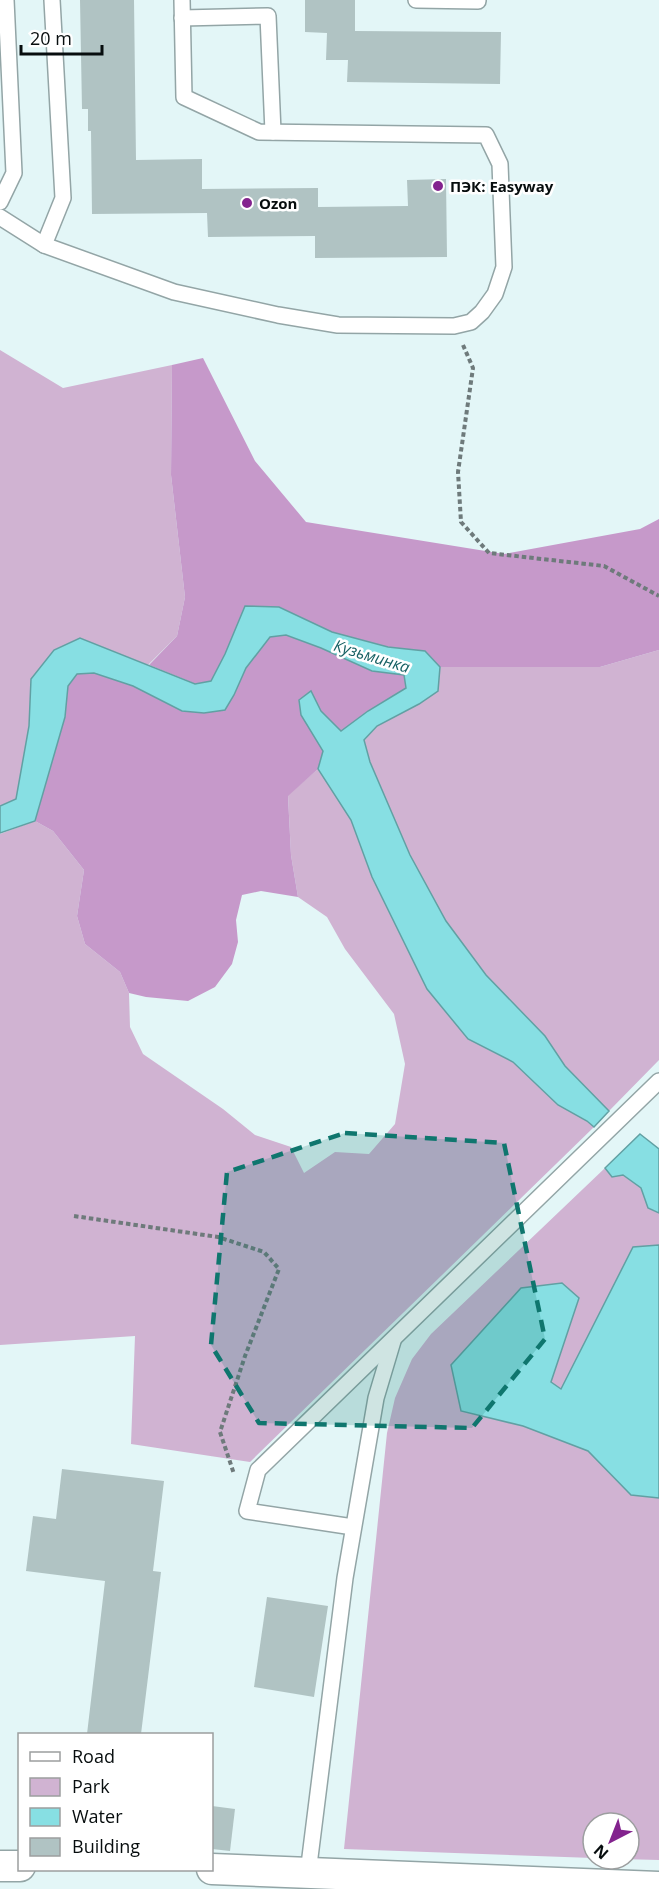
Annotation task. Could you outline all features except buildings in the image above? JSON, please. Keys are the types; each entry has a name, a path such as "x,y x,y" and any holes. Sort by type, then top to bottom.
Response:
{"street":[{"path":"0,1866 18,1866"},
{"path":"213,1869 257,1879 308,1873 650,1888"}],"lane":[{"path":"0,202 14,173 3,23 6,0"},
{"path":"44,245 63,198 52,0"},
{"path":"0,217 44,245 174,292 278,315 338,325 454,326 471,322 482,312 495,294 504,267 500,164 486,135 259,132 184,97 182,0"},
{"path":"416,0 478,1"},
{"path":"182,18 268,16 273,132"},
{"path":"354,1527 247,1511 258,1470 659,1081"},
{"path":"308,1873 345,1578 376,1398 394,1338"}],"path":[{"path":"454,326 473,368 458,472 461,522 489,553 604,566 659,596"},
{"path":"74,1216 218,1237 264,1252 279,1269 245,1356 220,1432 247,1511"}],"highlighted area":[{"path":"345,1133 504,1143 545,1339 472,1428 259,1423 211,1345 227,1172"}],"green space":[{"path":"0,350 63,388 172,365 171,475 185,597 177,636 148,665 80,638 54,650 31,679 29,726 16,799 0,806"},
{"path":"659,650 659,1060 609,1111 565,1066 545,1036 486,975 446,921 410,855 370,762 364,741 377,726 419,704 438,691 440,667 600,667"},
{"path":"318,769 351,820 372,877 427,989 468,1039 513,1062 558,1105 594,1127 250,1462 131,1444 135,1336 0,1345 0,834 35,821 53,831 84,870 77,916 85,944 120,972 129,993 130,1027 143,1054 223,1109 255,1135 291,1147 304,1173 335,1152 369,1154 395,1124 405,1064 394,1014 345,949 327,917 298,897 291,855 288,795"},
{"path":"605,1168 612,1177 623,1175 641,1188 648,1207 659,1213 659,1245 633,1248 561,1390 550,1382 579,1298 461,1411 523,1426 588,1451 631,1495 659,1498 659,1860 641,1860 641,1811 581,1811 581,1858 344,1849 387,1433 395,1398 412,1359 431,1334"}],"shaded area":[{"path":"203,358 255,461 306,522 504,554 640,529 659,519 659,650 600,667 440,667 425,651 388,647 332,632 279,607 225,654 211,681 196,684 149,665 177,636 185,597 171,475 172,365"},
{"path":"286,635 372,671 404,675 406,688 341,731 321,711 311,691 314,734 323,751 318,769 288,796 291,855 298,897 261,891 242,895 236,920 238,942 232,964 215,987 188,1001 129,993 120,972 85,944 77,916 84,870 53,831 35,821 65,717 68,685 77,674 94,673 133,686 182,711 204,713 224,710 234,695 246,668 270,637"}],"water":[{"name":"Кузьминка","path":"245,606 279,607 332,632 388,647 425,651 440,667 438,691 419,704 377,726 364,740 370,762 410,855 446,921 486,975 545,1036 565,1066 609,1111 594,1127 558,1105 513,1062 468,1039 427,989 372,877 351,820 318,769 323,751 301,715 299,700 311,691 321,711 341,731 406,688 404,675 372,671 286,635 270,637 246,668 225,710 204,713 182,711 133,686 94,673 77,674 68,686 65,717 35,821 0,833 0,806 16,799 29,726 31,679 54,650 80,638 195,684 211,681"},
{"path":"640,1134 659,1149 659,1213 648,1208 641,1188 623,1175 612,1177 605,1168"},
{"path":"659,1245 659,1498 631,1495 588,1451 523,1426 461,1411 451,1365 521,1288 562,1283 579,1298 551,1382 561,1389 633,1247"}],"place":[{"name":"ПЭК: Easyway","path":"438,186"},
{"name":"Ozon","path":"247,203"}]}
